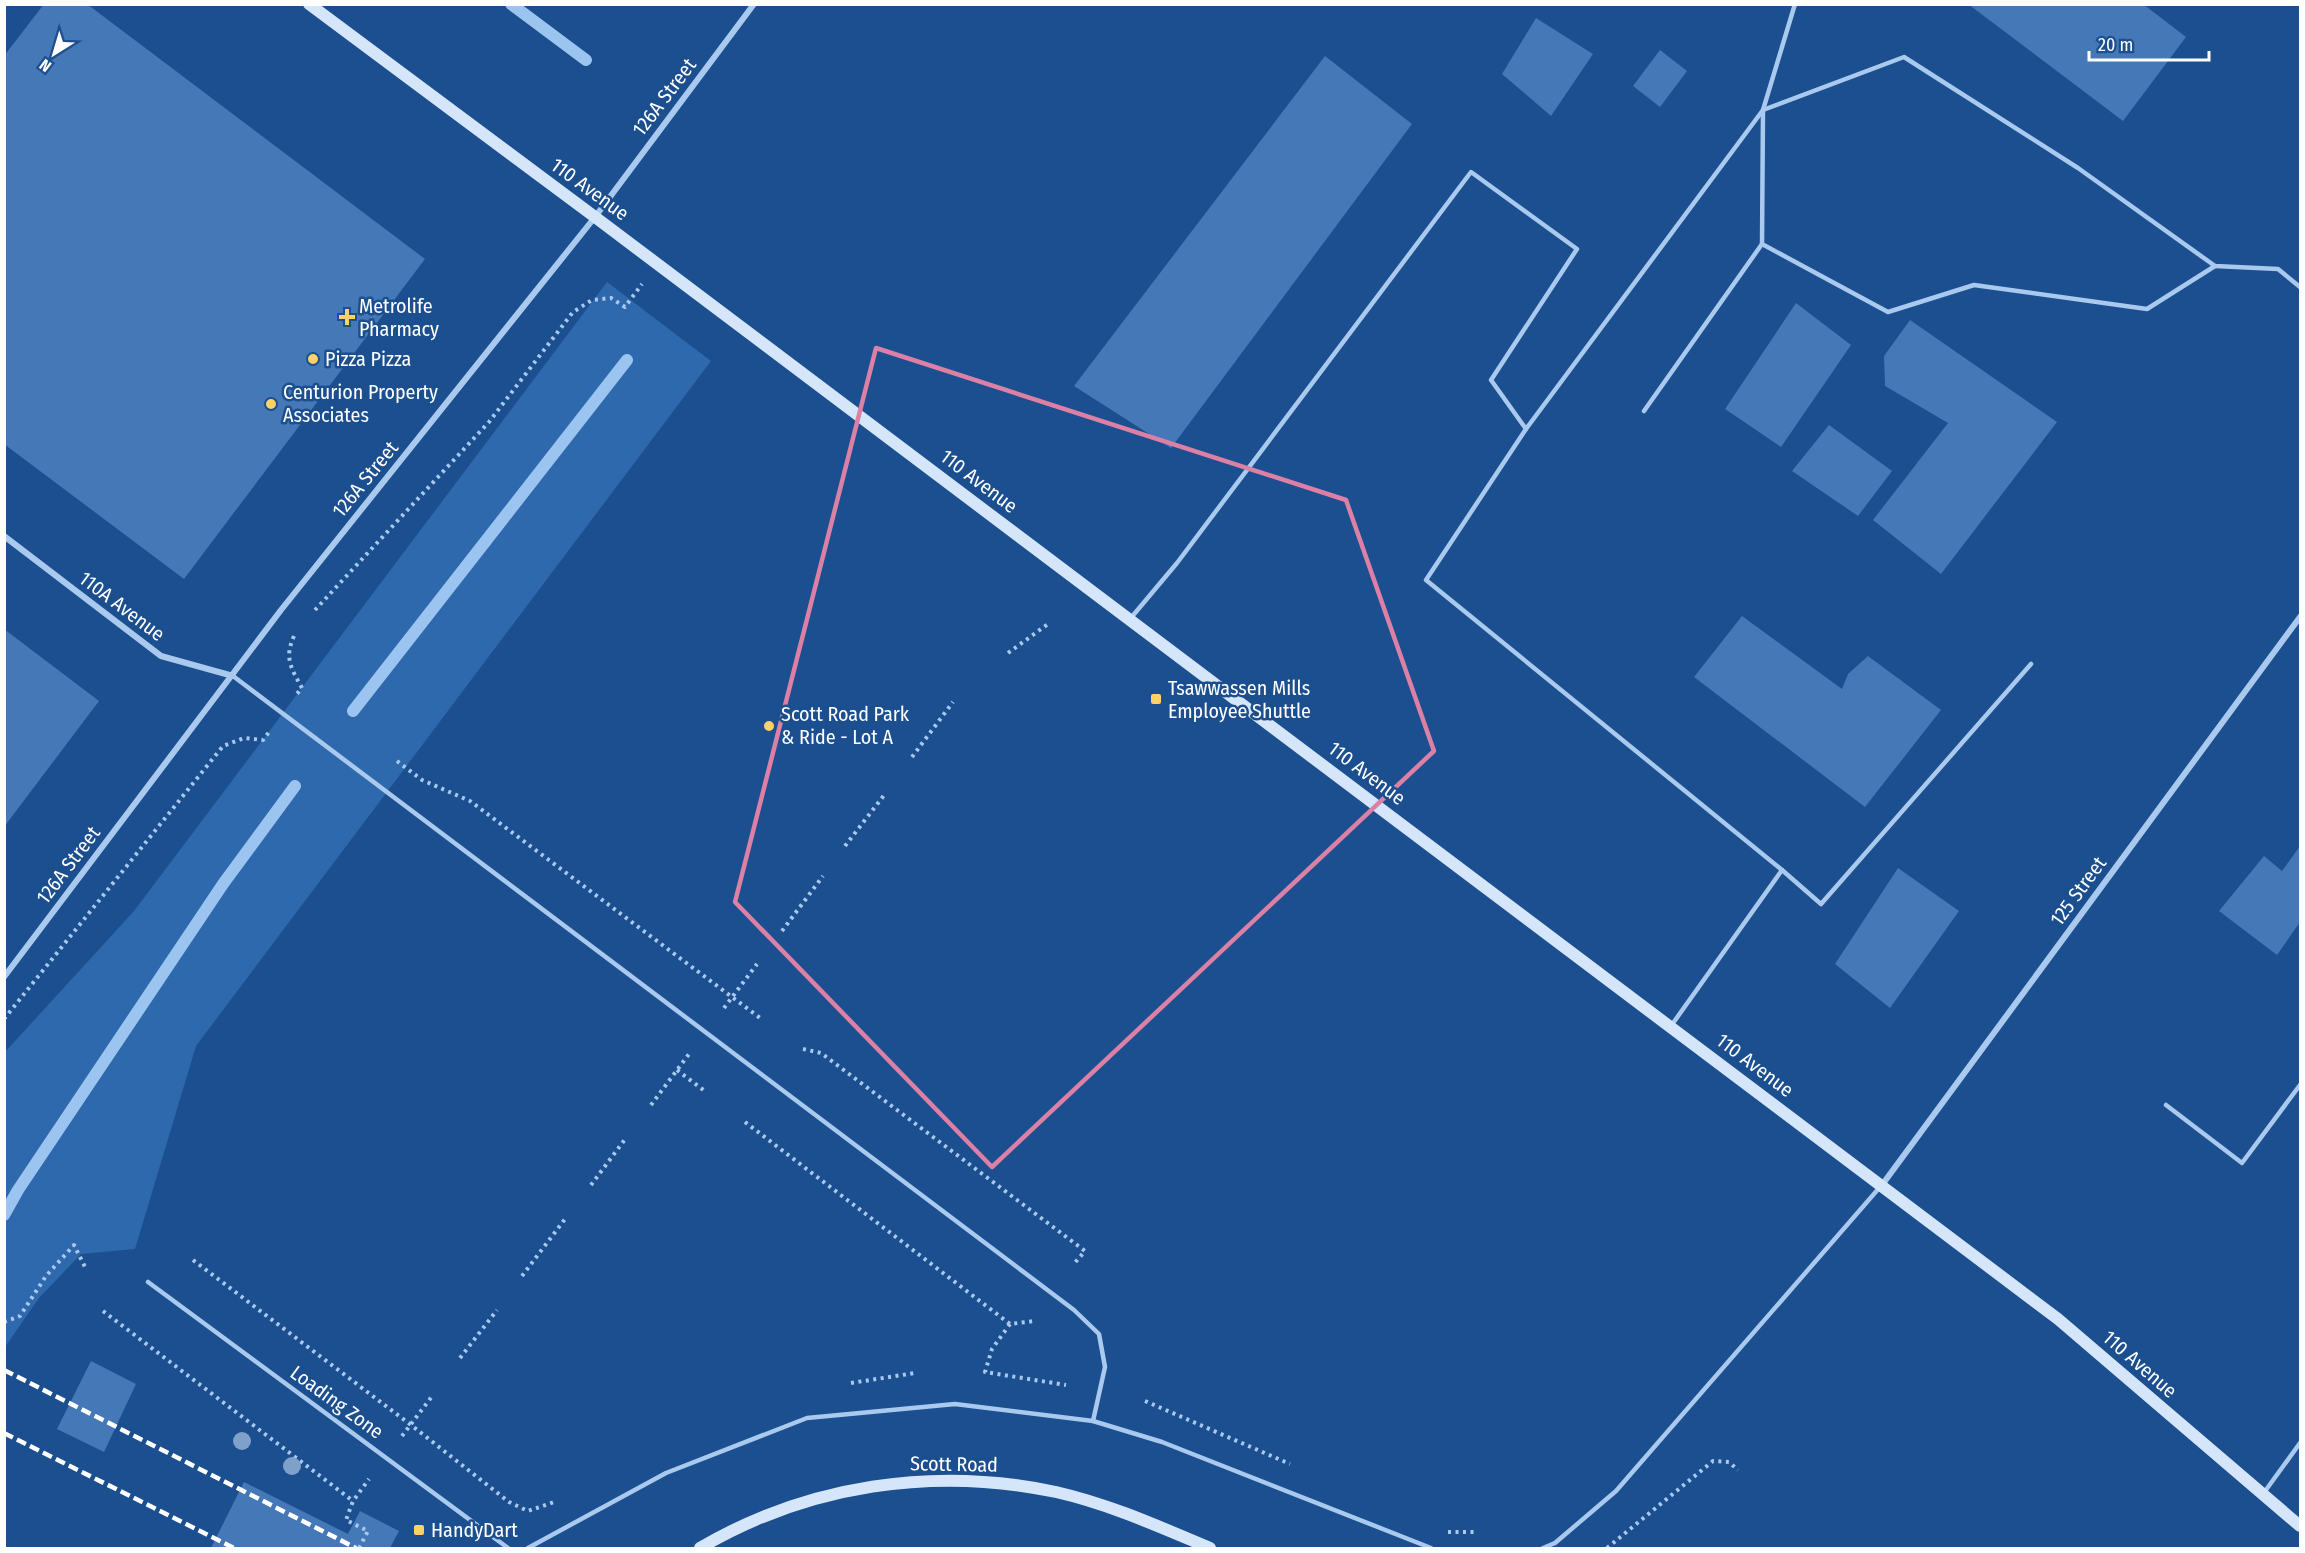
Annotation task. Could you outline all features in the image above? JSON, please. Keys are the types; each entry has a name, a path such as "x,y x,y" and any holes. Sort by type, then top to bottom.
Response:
{"main road":[{"name":"110 Avenue","path":"309,4 1130,619 2058,1319 2301,1526"},
{"name":"Scott Road","path":"700,1548 778,1511 845,1491 923,1480 987,1482 1057,1492 1136,1517 1210,1548"}],"street":[{"name":"126A Street","path":"4,977 281,610 595,217 754,4"},
{"name":"110A Avenue","path":"4,536 161,656 233,676"},
{"name":"125 Street","path":"1882,1185 2301,617"}],"lane":[{"path":"1644,411 1762,244 1763,110 1795,4"},
{"path":"2031,663 1821,904 1426,580 1526,429 1763,110 1904,57 2078,168 2215,266 2278,269 2301,287"},
{"path":"1130,619 1177,563 1471,172 1577,249 1491,380 1526,429"},
{"path":"1762,244 1887,312 1974,285 2147,309 2215,266"},
{"path":"233,676 1074,1310 1099,1334 1105,1367 1093,1421"},
{"path":"1671,1026 1782,870"},
{"path":"2166,1105 2242,1163 2301,1085"},
{"path":"1543,1548 1555,1543 1616,1491 1882,1185"},
{"name":"Loading Zone","path":"147,1282 508,1548"},
{"path":"528,1548 666,1473 807,1418 955,1404 1093,1421 1162,1442 1431,1548"},
{"path":"2263,1494 2301,1443"}],"path":[{"path":"313,612 489,422 573,312 592,300 611,298 625,307"},
{"path":"1008,653 1048,624"},
{"path":"297,629 289,647 289,666 302,688"},
{"path":"912,757 953,702"},
{"path":"4,1019 223,746 244,738 263,740"},
{"path":"397,761 422,780 470,801 760,1018"},
{"path":"845,846 885,794"},
{"path":"782,931 823,876"},
{"path":"724,1008 757,964"},
{"path":"803,1048 821,1053 1085,1251 1073,1265"},
{"path":"651,1105 689,1054"},
{"path":"677,1070 706,1092"},
{"path":"745,1122 1010,1324 1035,1321"},
{"path":"591,1185 626,1138"},
{"path":"522,1276 565,1219"},
{"path":"4,1322 20,1316 46,1276 74,1245 86,1269"},
{"path":"193,1260 509,1502 528,1511 557,1501"},
{"path":"460,1358 497,1310"},
{"path":"103,1311 353,1501"},
{"path":"1010,1324 992,1349 985,1372 1066,1385"},
{"path":"851,1383 915,1373"},
{"path":"402,1436 433,1395"},
{"path":"1607,1548 1713,1461 1729,1462 1738,1470"},
{"path":"359,1548 368,1531 346,1520 353,1501 369,1479"}],"highlighted area":[{"path":"876,348 1346,500 1434,751 992,1167 735,902"}],"shaded area":[{"path":"607,282 711,361 196,1046 135,1249 81,1254 39,1298 5,1347 5,1052 134,911"}],"building":[{"path":"44,4 87,4 425,259 184,579 4,444 4,56"},
{"path":"1968,4 2143,4 2186,37 2123,121"},
{"path":"1536,18 1593,54 1551,116 1502,74"},
{"path":"1660,50 1687,71 1660,107 1633,86"},
{"path":"1325,56 1412,124 1171,448 1074,386"},
{"path":"1796,303 1851,345 1781,447 1725,409"},
{"path":"1910,320 2057,422 1941,574 1873,520 1948,423 1885,386 1884,356"},
{"path":"1829,425 1892,471 1858,516 1792,471"},
{"path":"1742,616 1842,689 1848,674 1868,656 1941,710 1865,807 1694,677"},
{"path":"4,629 99,701 4,827"},
{"path":"2300,846 2300,922 2277,955 2219,911 2264,856 2282,871"},
{"path":"1898,868 1959,911 1890,1008 1835,964"},
{"path":"91,1361 136,1384 104,1452 57,1429"},
{"path":"244,1482 348,1534 360,1511 399,1531 390,1548 211,1548"}],"waterway":[{"path":"511,4 586,60"},
{"path":"353,711 627,360"},
{"path":"4,1215 18,1190 223,884 295,786"}],"railway":[{"path":"4,1370 356,1548"},
{"path":"4,1433 234,1548"}],"place":[{"name":"Metrolife Pharmacy","path":"347,317"},
{"name":"Pizza Pizza","path":"313,359"},
{"name":"Centurion Property Associates","path":"271,404"},
{"name":"Tsawwassen Mills Employee Shuttle","path":"1156,699"},
{"name":"Scott Road Park & Ride - Lot A","path":"769,726"},
{"name":"HandyDart","path":"419,1530"}]}
